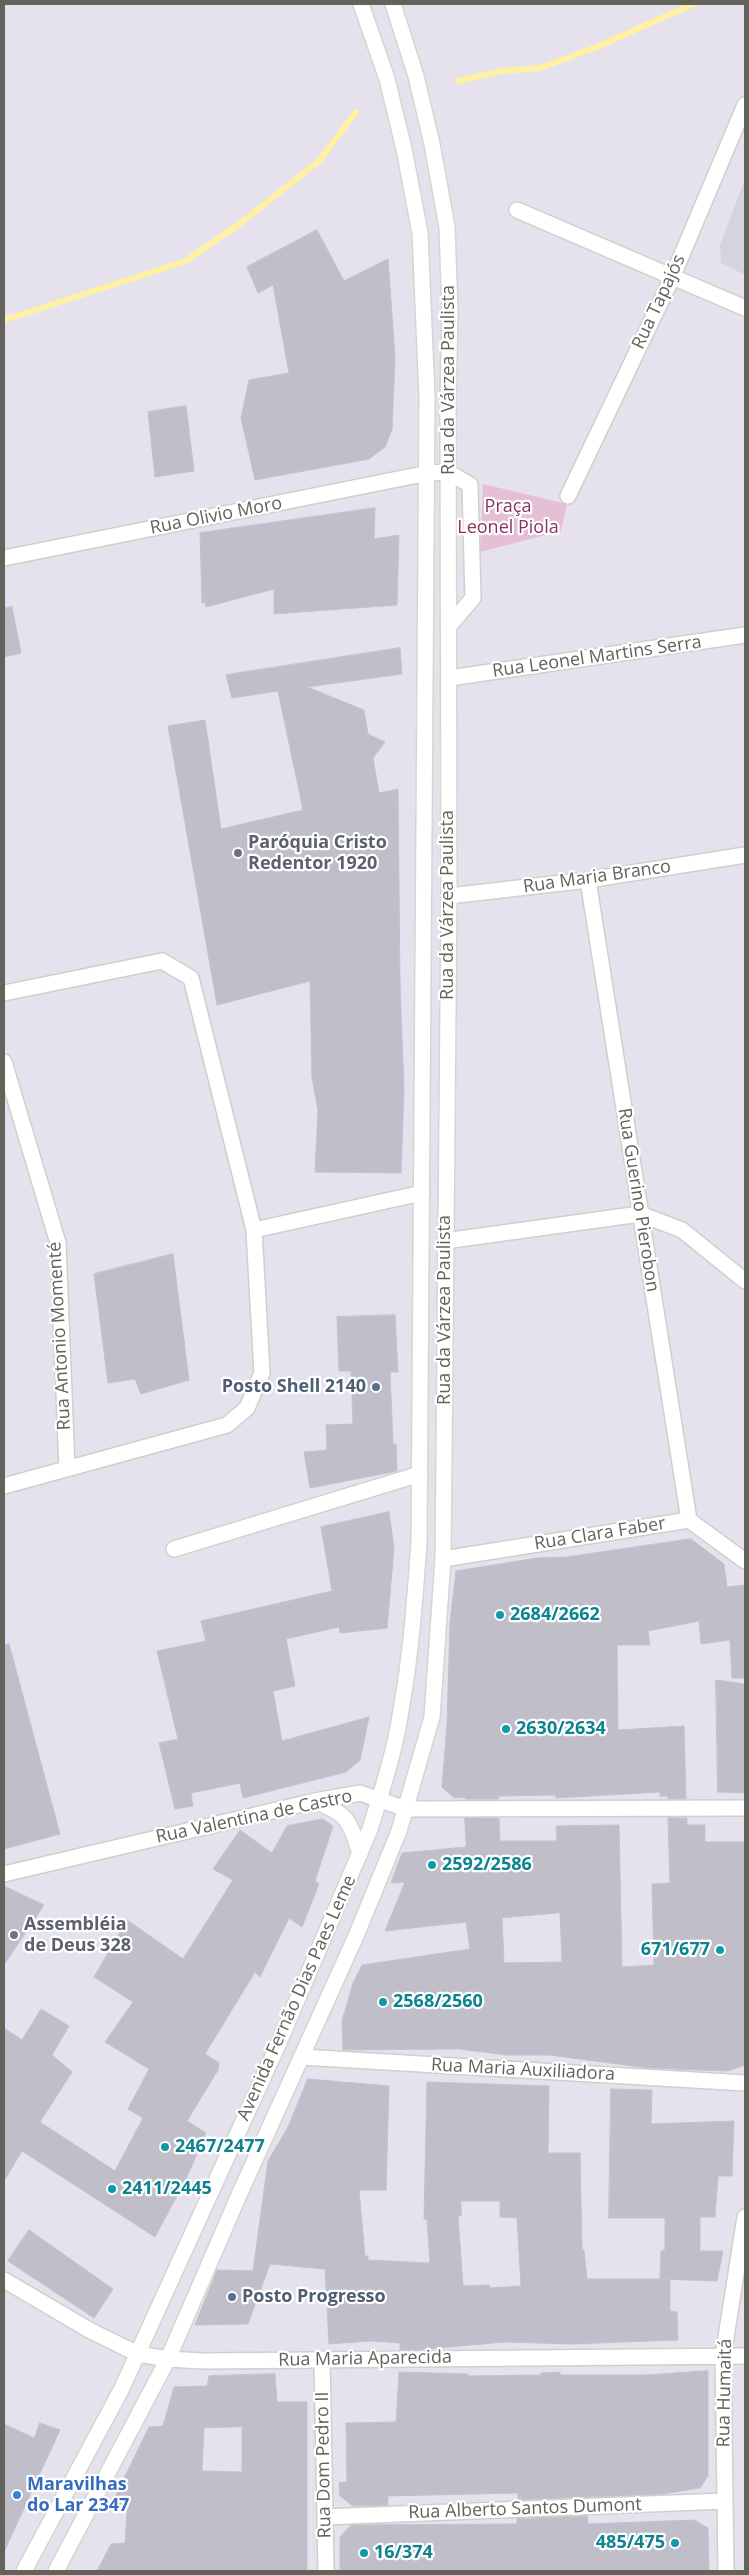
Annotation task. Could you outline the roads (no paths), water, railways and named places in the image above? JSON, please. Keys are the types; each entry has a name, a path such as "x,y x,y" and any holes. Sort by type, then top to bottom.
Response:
{"street":[{"name":"Rua da Várzea Paulista","path":"361,4 387,79 404,149 420,233 428,473 419,1542 415,1606 401,1712 380,1800"},
{"name":"Rua da Várzea Paulista","path":"393,4 416,76 447,227 450,313 448,472 449,896 443,1559 432,1716 406,1809"},
{"name":"Rua Tapajós","path":"568,496 672,278 745,106"},
{"path":"517,210 745,308"},
{"name":"Rua Olivio Moro","path":"4,558 428,473 448,472"},
{"path":"448,472 470,485 473,561 473,598 449,626"},
{"name":"Rua Leonel Martins Serra","path":"449,678 745,635"},
{"name":"Rua Maria Branco","path":"449,896 588,880 745,855"},
{"name":"Rua Guerino Pierobon","path":"588,880 689,1520"},
{"path":"4,993 162,961 191,978 254,1230 262,1373 247,1408 227,1425 4,1486"},
{"name":"Rua Antonio Momenté","path":"4,1062 58,1243 67,1469"},
{"path":"254,1230 422,1193"},
{"path":"445,1241 640,1214 682,1230 745,1281"},
{"path":"174,1548 420,1474"},
{"name":"Rua Clara Faber","path":"443,1559 689,1520 745,1561"},
{"name":"Rua Valentina de Castro","path":"4,1874 315,1801 360,1793 406,1809 745,1808"},
{"name":"Avenida Fernão Dias Paes Leme","path":"24,2571 121,2390 138,2354 277,2047 360,1854 380,1800"},
{"path":"315,1801 338,1810 347,1819 360,1854"},
{"name":"Avenida Fernão Dias Paes Leme","path":"56,2571 168,2359 376,1888 406,1809"},
{"name":"Rua Maria Auxiliadora","path":"301,2058 745,2083"},
{"name":"Rua Humaitá","path":"726,2571 723,2356 745,2217"},
{"name":"Rua Maria Aparecida","path":"4,2280 91,2331 138,2354 168,2359 202,2361 745,2356"},
{"name":"Rua Dom Pedro II","path":"322,2359 326,2571"},
{"name":"Rua Alberto Santos Dumont","path":"325,2517 724,2500"}],"waterway":[{"path":"458,81 501,71 540,68 597,47 693,4"},
{"path":"4,320 186,261 242,222 319,161 356,112"}],"place":[{"name":"Paróquia Cristo Redentor 1920","path":"238,853"},
{"name":"Posto Shell 2140","path":"376,1387"},
{"name":"2684/2662","path":"500,1615"},
{"name":"2630/2634","path":"506,1729"},
{"name":"2592/2586","path":"432,1865"},
{"name":"Assembléia de Deus 328","path":"14,1935"},
{"name":"671/677","path":"720,1950"},
{"name":"2568/2560","path":"383,2002"},
{"name":"2467/2477","path":"165,2147"},
{"name":"2411/2445","path":"112,2189"},
{"name":"Posto Progresso","path":"232,2297"},
{"name":"Maravilhas do Lar 2347","path":"17,2495"},
{"name":"485/475","path":"675,2543"},
{"name":"16/374","path":"364,2553"}],"park label":[{"name":"Praça Leonel Piola","path":"508,517"}]}
